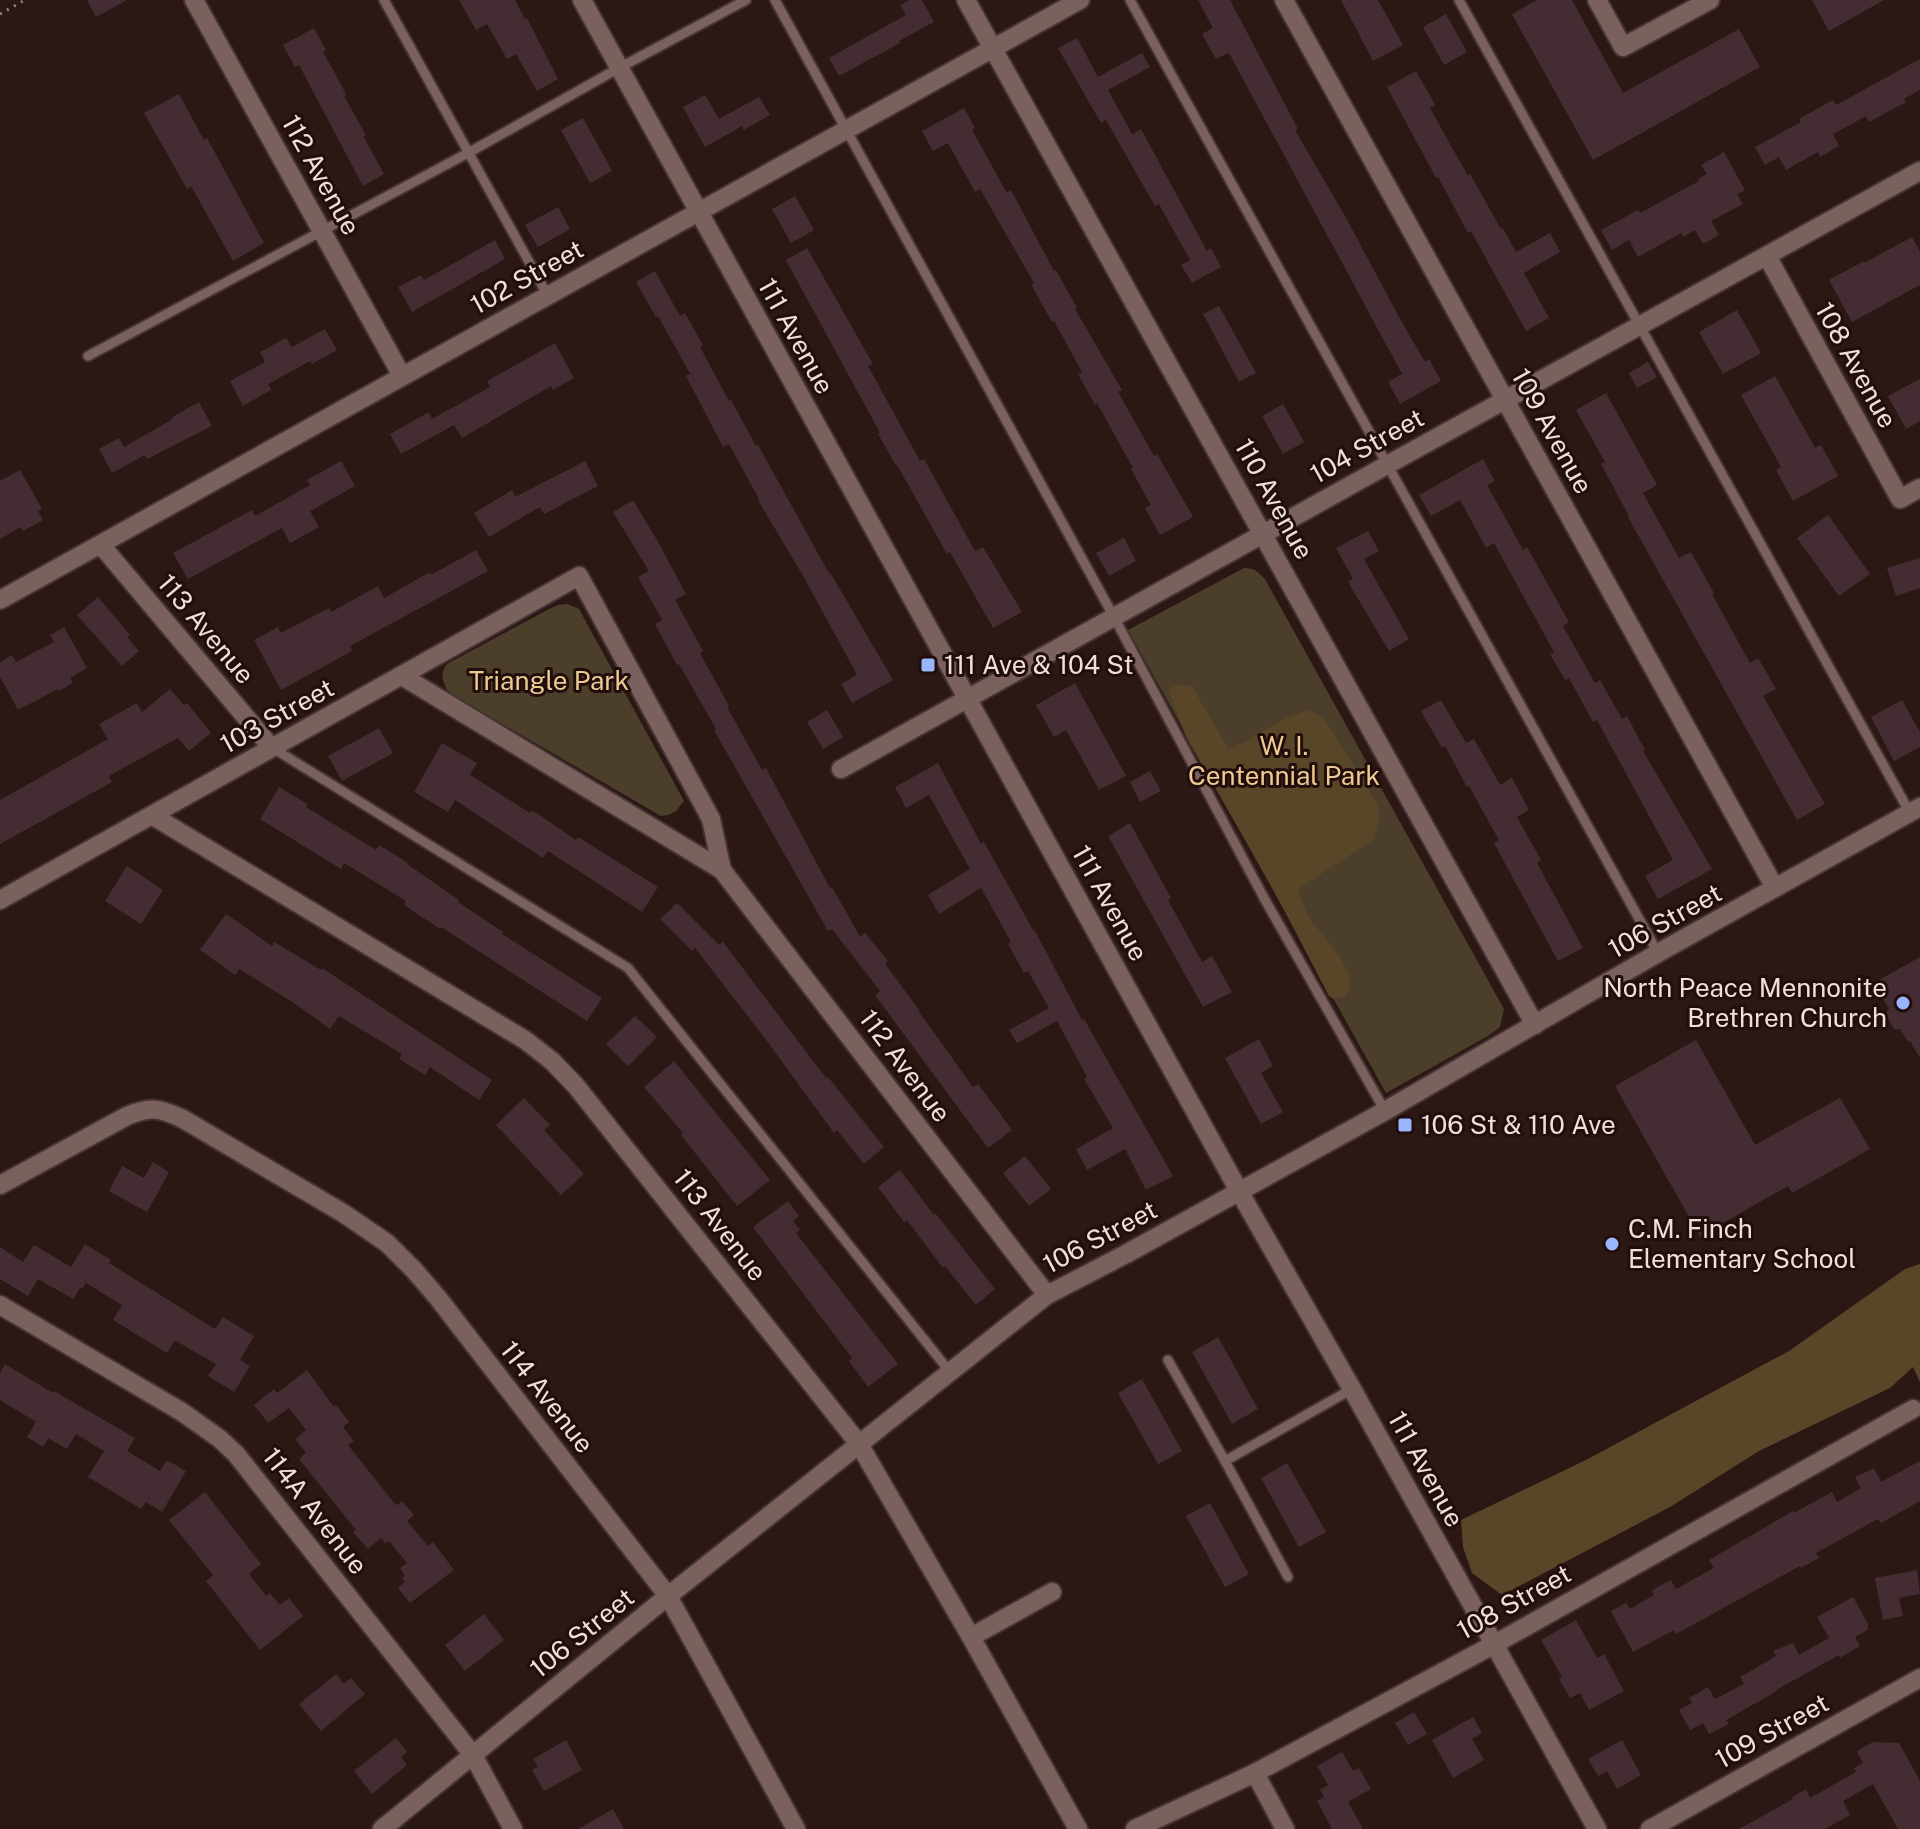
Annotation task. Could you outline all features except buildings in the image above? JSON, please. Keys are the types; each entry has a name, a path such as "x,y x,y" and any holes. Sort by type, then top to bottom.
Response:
{"street":[{"name":"112 Avenue","path":"194,0 402,376"},
{"name":"111 Avenue","path":"582,0 1239,1191 1597,1829"},
{"name":"110 Avenue","path":"966,0 1535,1025"},
{"name":"102 Street","path":"0,600 1080,0"},
{"name":"109 Avenue","path":"1284,0 1775,888"},
{"path":"1597,0 1623,47 1710,0"},
{"name":"104 Street","path":"841,769 1920,171"},
{"name":"108 Avenue","path":"1767,256 1900,499 1920,488"},
{"name":"113 Avenue","path":"101,545 271,747"},
{"name":"112 Avenue","path":"579,576 711,819 722,870"},
{"name":"103 Street","path":"0,900 579,576"},
{"name":"112 Avenue","path":"402,676 722,870 1047,1295"},
{"name":"106 Street","path":"382,1829 668,1596 1047,1295 1385,1111 1658,953 1915,810"},
{"name":"113 Avenue","path":"153,816 525,1040 552,1061 576,1086 859,1444 1078,1829"},
{"name":"114 Avenue","path":"0,1185 111,1124 148,1108 163,1109 343,1213 387,1243 438,1298 668,1596 796,1829"},
{"name":"114A Avenue","path":"0,1305 182,1412 220,1439 262,1485 473,1755 513,1829"},
{"name":"108 Street","path":"1135,1829 1255,1773 1493,1645 1913,1409"},
{"path":"971,1637 1052,1592"},
{"name":"109 Street","path":"1650,1829 1920,1678"},
{"path":"1255,1773 1285,1829"}],"lane":[{"path":"384,0 548,296"},
{"path":"88,356 746,0"},
{"path":"775,0 1114,617 1264,898 1385,1111"},
{"path":"1130,0 1658,953"},
{"path":"1459,0 1915,810"},
{"path":"271,747 628,968 950,1372"},
{"path":"1168,1360 1288,1577"},
{"path":"1225,1461 1352,1389"}],"path":[{"path":"0,14 25,0"}],"green space":[{"name":"W. I. Centennial Park","path":"1244,568 1256,571 1266,581 1504,1009 1500,1027 1488,1036 1386,1093 1128,630"},
{"name":"Triangle Park","path":"567,604 579,609 684,801 676,811 661,816 449,693 443,675 447,664 549,609"},
{"path":"1178,685 1192,686 1229,750 1290,716 1309,710 1324,718 1378,805 1379,820 1374,839 1300,888 1298,893 1310,918 1346,969 1350,985 1345,996 1334,999 1329,996 1271,885 1186,737 1168,689"},
{"path":"1920,1264 1920,1382 1913,1367 1890,1388 1759,1451 1670,1507 1502,1595 1472,1573 1463,1547 1461,1520 1586,1460 1789,1351 1905,1269"}],"place":[{"name":"111 Ave & 104 St","path":"928,665"},
{"name":"North Peace Mennonite Brethren Church","path":"1903,1003"},
{"name":"106 St & 110 Ave","path":"1405,1125"},
{"name":"C.M. Finch Elementary School","path":"1612,1244"}]}
